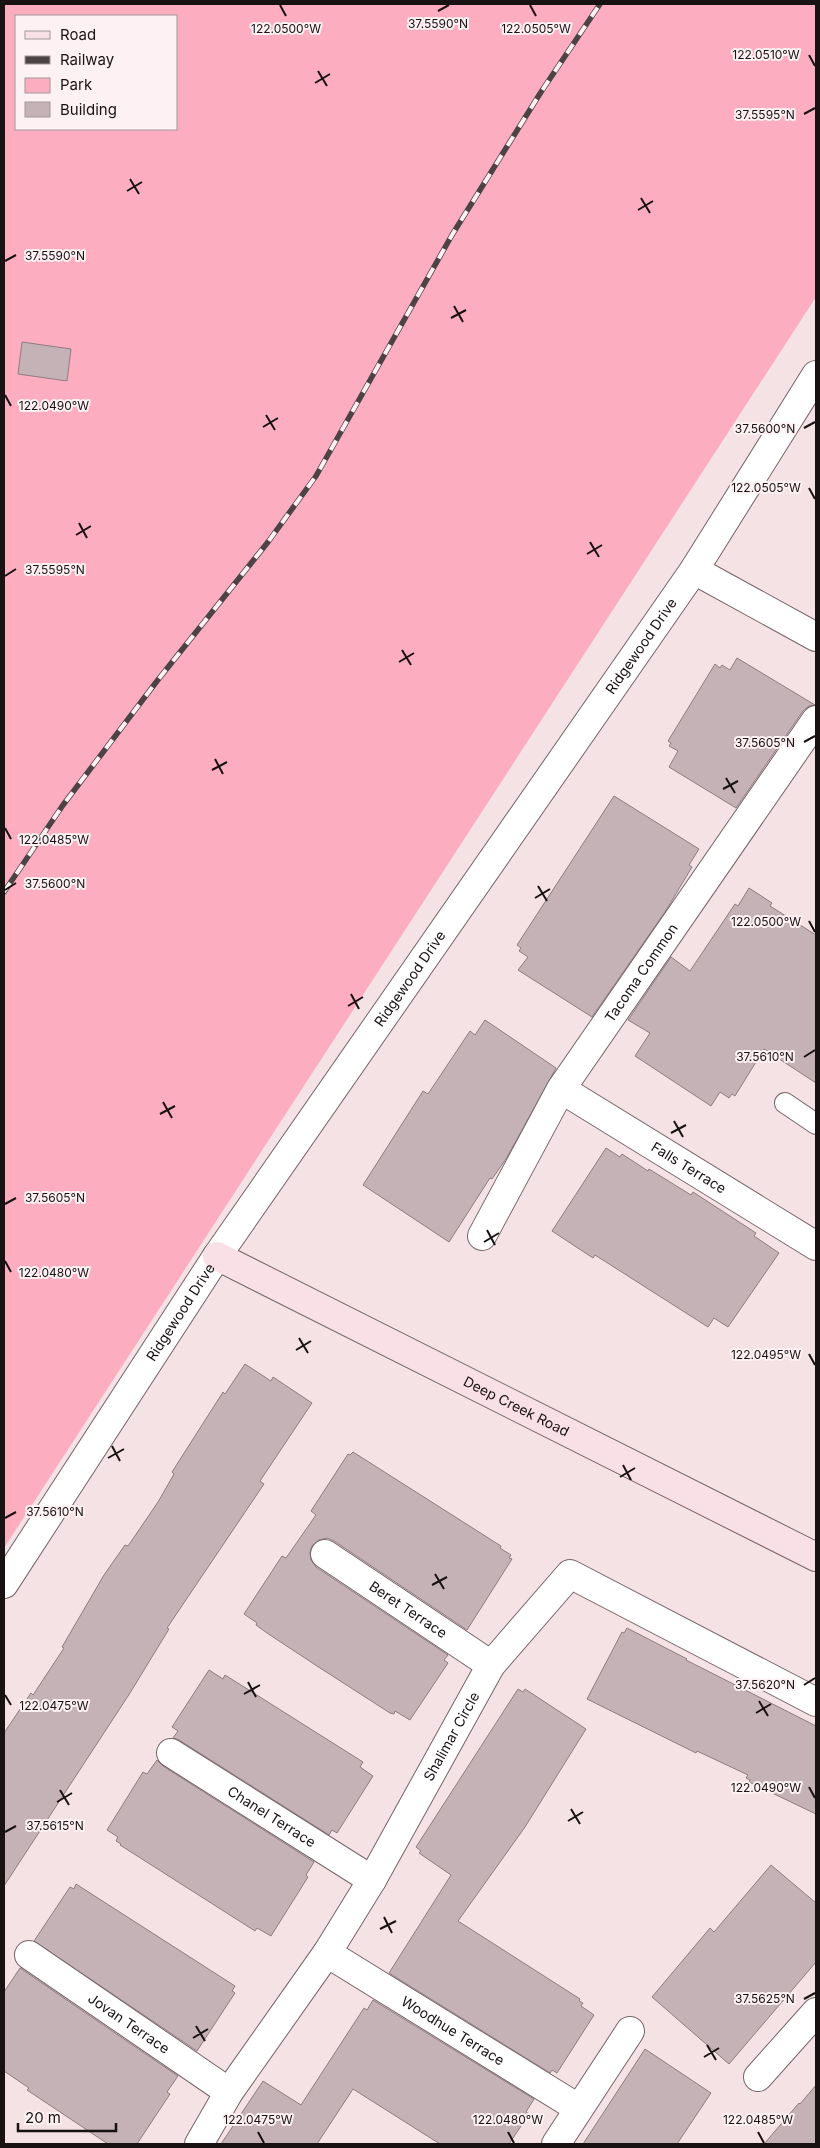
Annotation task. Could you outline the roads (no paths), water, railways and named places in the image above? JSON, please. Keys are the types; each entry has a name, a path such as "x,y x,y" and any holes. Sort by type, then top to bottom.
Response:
{"street":[{"name":"Ridgewood Drive","path":"4,1584 216,1256 694,570 816,375"},
{"path":"694,570 816,637"},
{"name":"Tacoma Common","path":"482,1236 561,1089 816,720"},
{"name":"Falls Terrace","path":"561,1089 816,1246"},
{"name":"Deep Creek Road","path":"216,1256 816,1557"},
{"name":"Beret Terrace","path":"325,1554 492,1665"},
{"name":"Shalimar Circle","path":"199,2144 229,2092 327,1953 372,1880 492,1665 570,1574 816,1702"},
{"name":"Chanel Terrace","path":"171,1752 372,1880"},
{"name":"Woodhue Terrace","path":"327,1953 578,2108"},
{"name":"Jovan Terrace","path":"29,1955 229,2092"},
{"path":"758,2077 816,2013"},
{"path":"556,2144 630,2031"}],"lane":[{"path":"785,1102 816,1124"}],"railway":[{"path":"4,892 63,805 157,681 268,542 316,476 452,235 541,92 600,4"}]}
